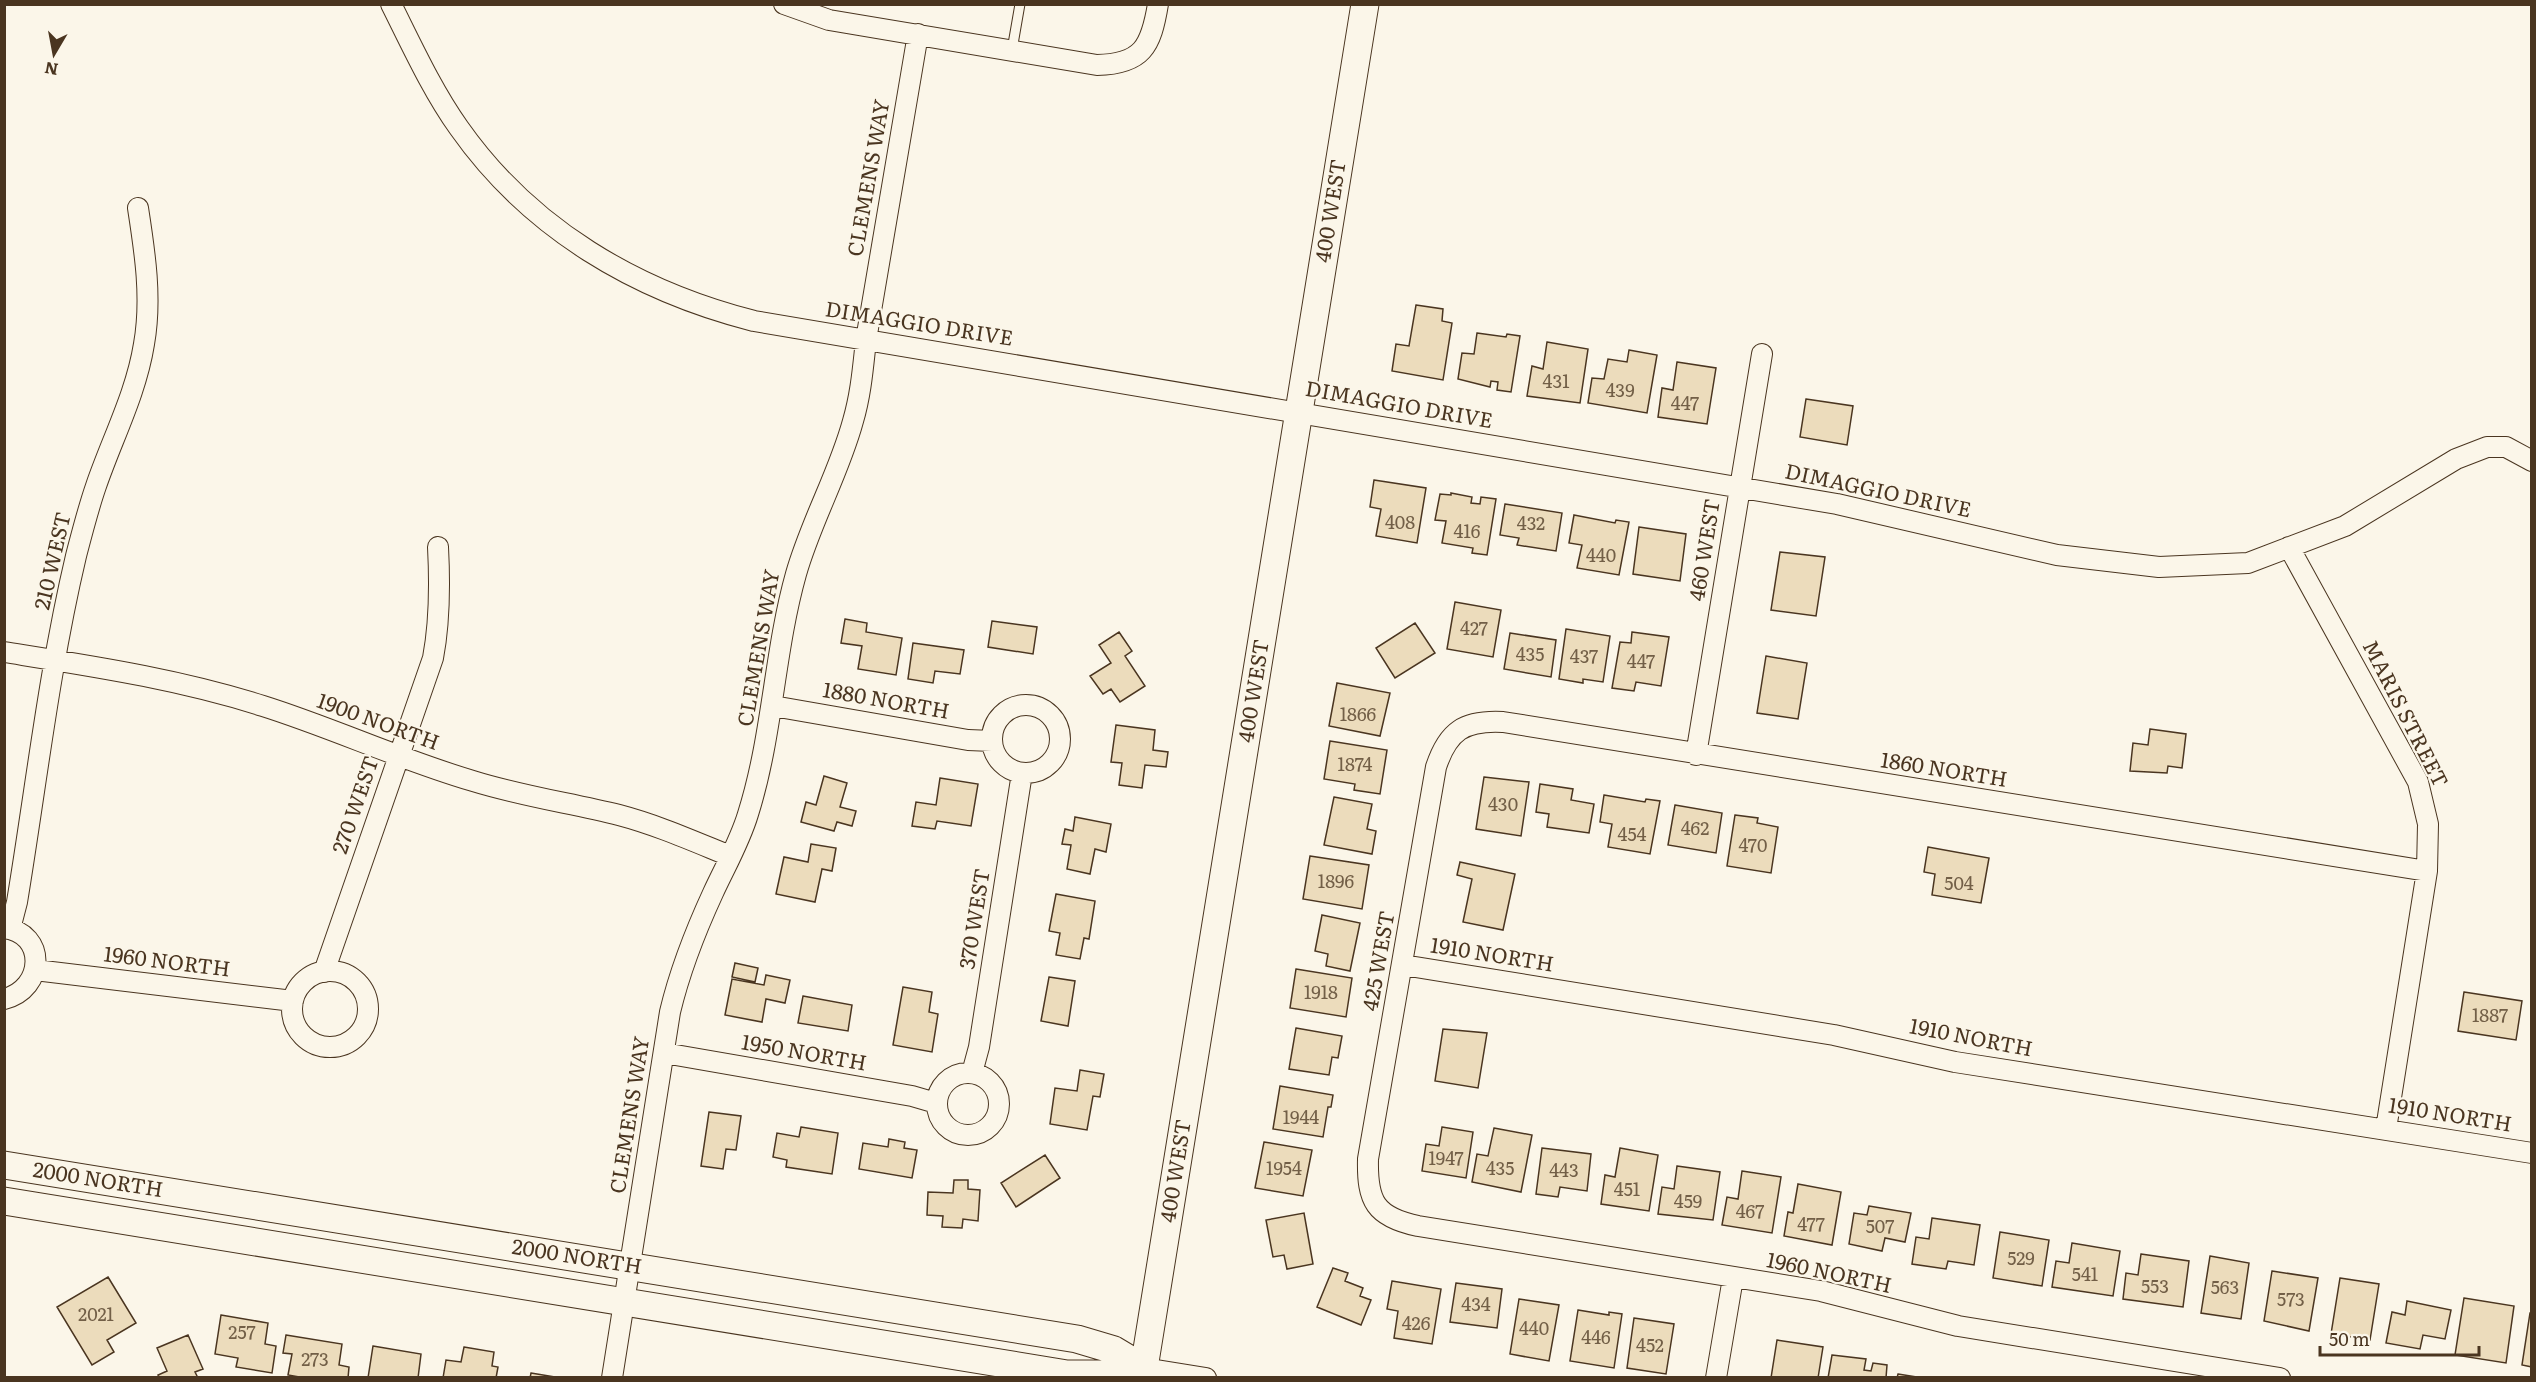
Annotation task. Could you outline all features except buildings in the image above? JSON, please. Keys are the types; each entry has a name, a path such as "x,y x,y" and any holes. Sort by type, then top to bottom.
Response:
{"street":[{"name":"DIMAGGIO DRIVE","path":"391,4 441,100 476,152 518,197 573,241 632,277 692,303 754,321 1837,504 2057,555 2159,567 2248,563 2345,526 2456,459 2487,447 2506,447 2532,461"},
{"path":"784,4 829,20 1097,65 1119,64 1136,56 1149,41 1158,4"},
{"name":"400 WEST","path":"1144,1373 1365,4"},
{"name":"CLEMENS WAY","path":"612,1377 670,1012 681,970 747,816 773,706 788,607 796,573 812,525 854,420 918,34"},
{"name":"210 WEST","path":"7,928 17,902 56,660 85,524 96,486 137,378 144,343 147,308 146,258 138,208"},
{"name":"460 WEST","path":"1696,755 1762,354"},
{"name":"270 WEST","path":"324,972 434,658 439,614 438,547"},
{"name":"MARIS STREET","path":"2289,548 2418,782 2428,824 2427,871 2386,1129"},
{"name":"1900 NORTH","path":"4,652 56,660 215,692 322,726 481,784 628,818 666,830 730,856"},
{"path":"1035,705 1052,715 1060,732 1061,741 1055,758 1040,770 1022,773 998,759 992,741 996,723 1001,716 1017,706 1035,705"},
{"name":"1880 NORTH","path":"773,706 968,740 992,741"},
{"name":"1860 NORTH","path":"1456,731 1477,722 1503,722 1696,755 2427,871"},
{"name":"425 WEST","path":"1375,1203 1369,1192 1367,1181 1368,1159 1436,767 1447,740 1456,731"},
{"name":"370 WEST","path":"972,1073 979,1047 1022,773"},
{"path":"4,999 15,996 25,989 32,981 36,970 33,949 28,940 7,928"},
{"name":"1910 NORTH","path":"1403,965 1834,1035 1955,1062 2532,1153"},
{"name":"1960 NORTH","path":"36,970 293,1001"},
{"path":"324,972 347,975 357,982 368,1004 368,1016 364,1027 347,1043 335,1047 323,1047 302,1035 292,1013 293,1001 304,982 324,972"},
{"name":"1950 NORTH","path":"664,1053 912,1096 936,1103"},
{"path":"963,1073 972,1073 988,1080 998,1094 999,1111 991,1126 985,1131 968,1136 952,1132 940,1119 936,1103 938,1094 948,1080 963,1073"},
{"name":"2000 NORTH","path":"4,1165 1077,1339 1114,1350 1144,1373"},
{"name":"2000 NORTH","path":"4,1201 1067,1374 1144,1373 1206,1377"},
{"name":"1960 NORTH","path":"1375,1203 1385,1214 1405,1223 1821,1291 1958,1326 2280,1377"},
{"path":"1716,1377 1733,1278"}],"lane":[{"path":"1012,50 1020,4"}]}
